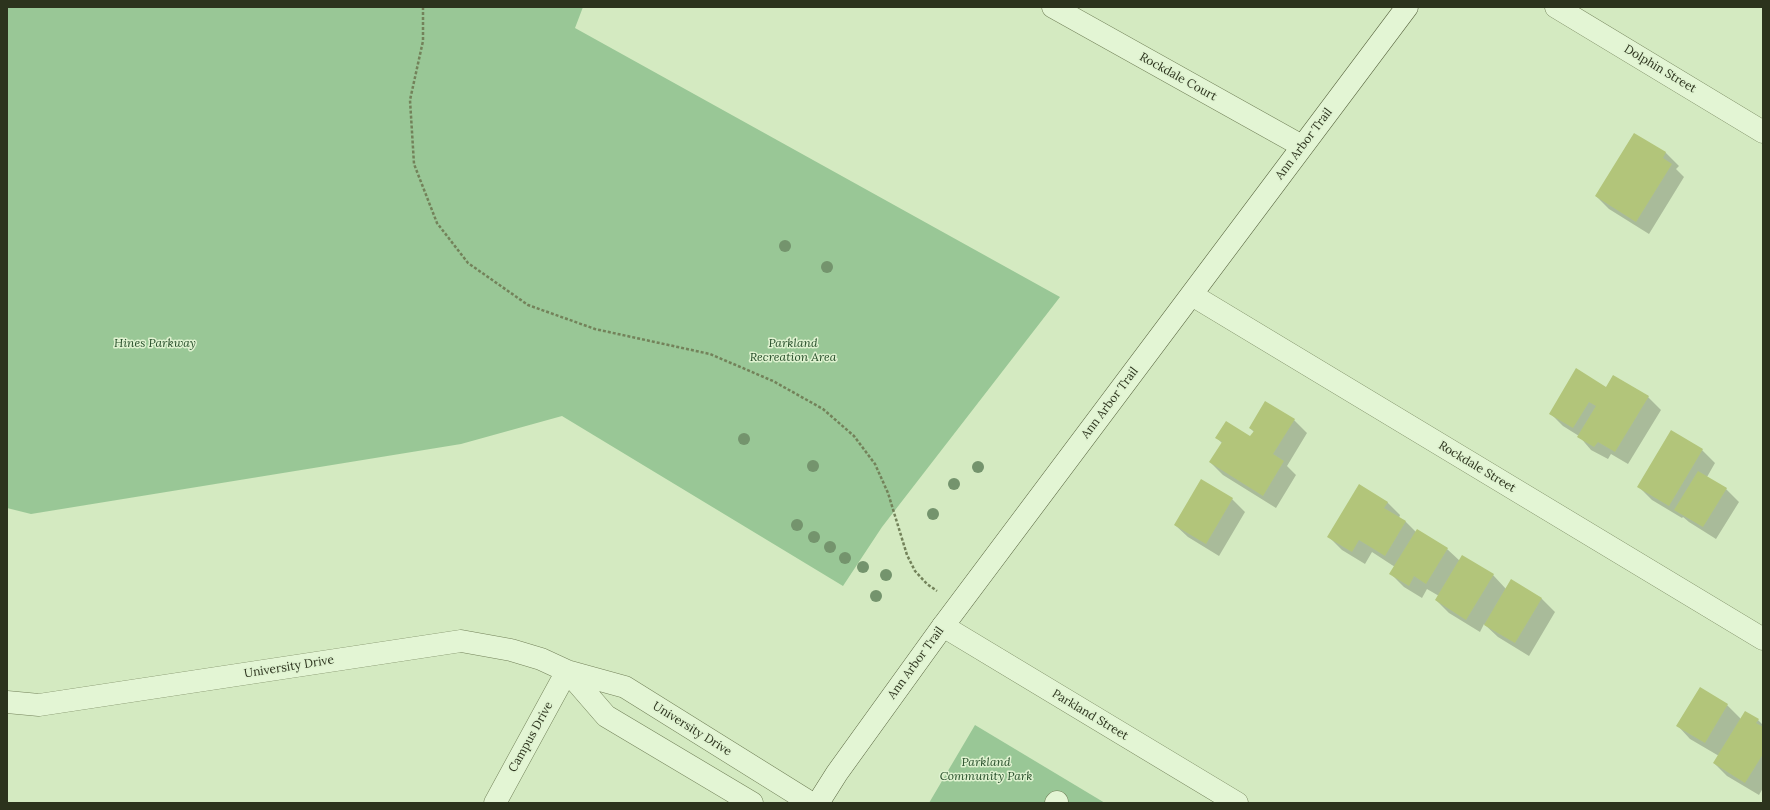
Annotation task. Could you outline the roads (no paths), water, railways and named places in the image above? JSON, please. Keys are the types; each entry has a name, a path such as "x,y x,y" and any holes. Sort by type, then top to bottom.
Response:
{"street":[{"name":"Rockdale Court","path":"1053,7 1302,146"},
{"name":"Ann Arbor Trail","path":"818,803 837,773 943,626 1407,7"},
{"name":"Dolphin Street","path":"1556,7 1763,132"},
{"name":"Rockdale Street","path":"1192,295 1763,639"},
{"name":"Parkland Street","path":"943,626 1237,803"},
{"name":"University Drive","path":"7,702 39,705 461,641 511,650 541,659 567,671 625,687 811,803"},
{"name":"University Drive","path":"567,671 606,716 752,803"},
{"name":"Campus Drive","path":"495,803 567,671"}],"park label":[{"name":"Hines Parkway","path":"155,344"},
{"name":"Parkland Recreation Area","path":"793,351"},
{"name":"Parkland Community Park","path":"986,770"}]}
